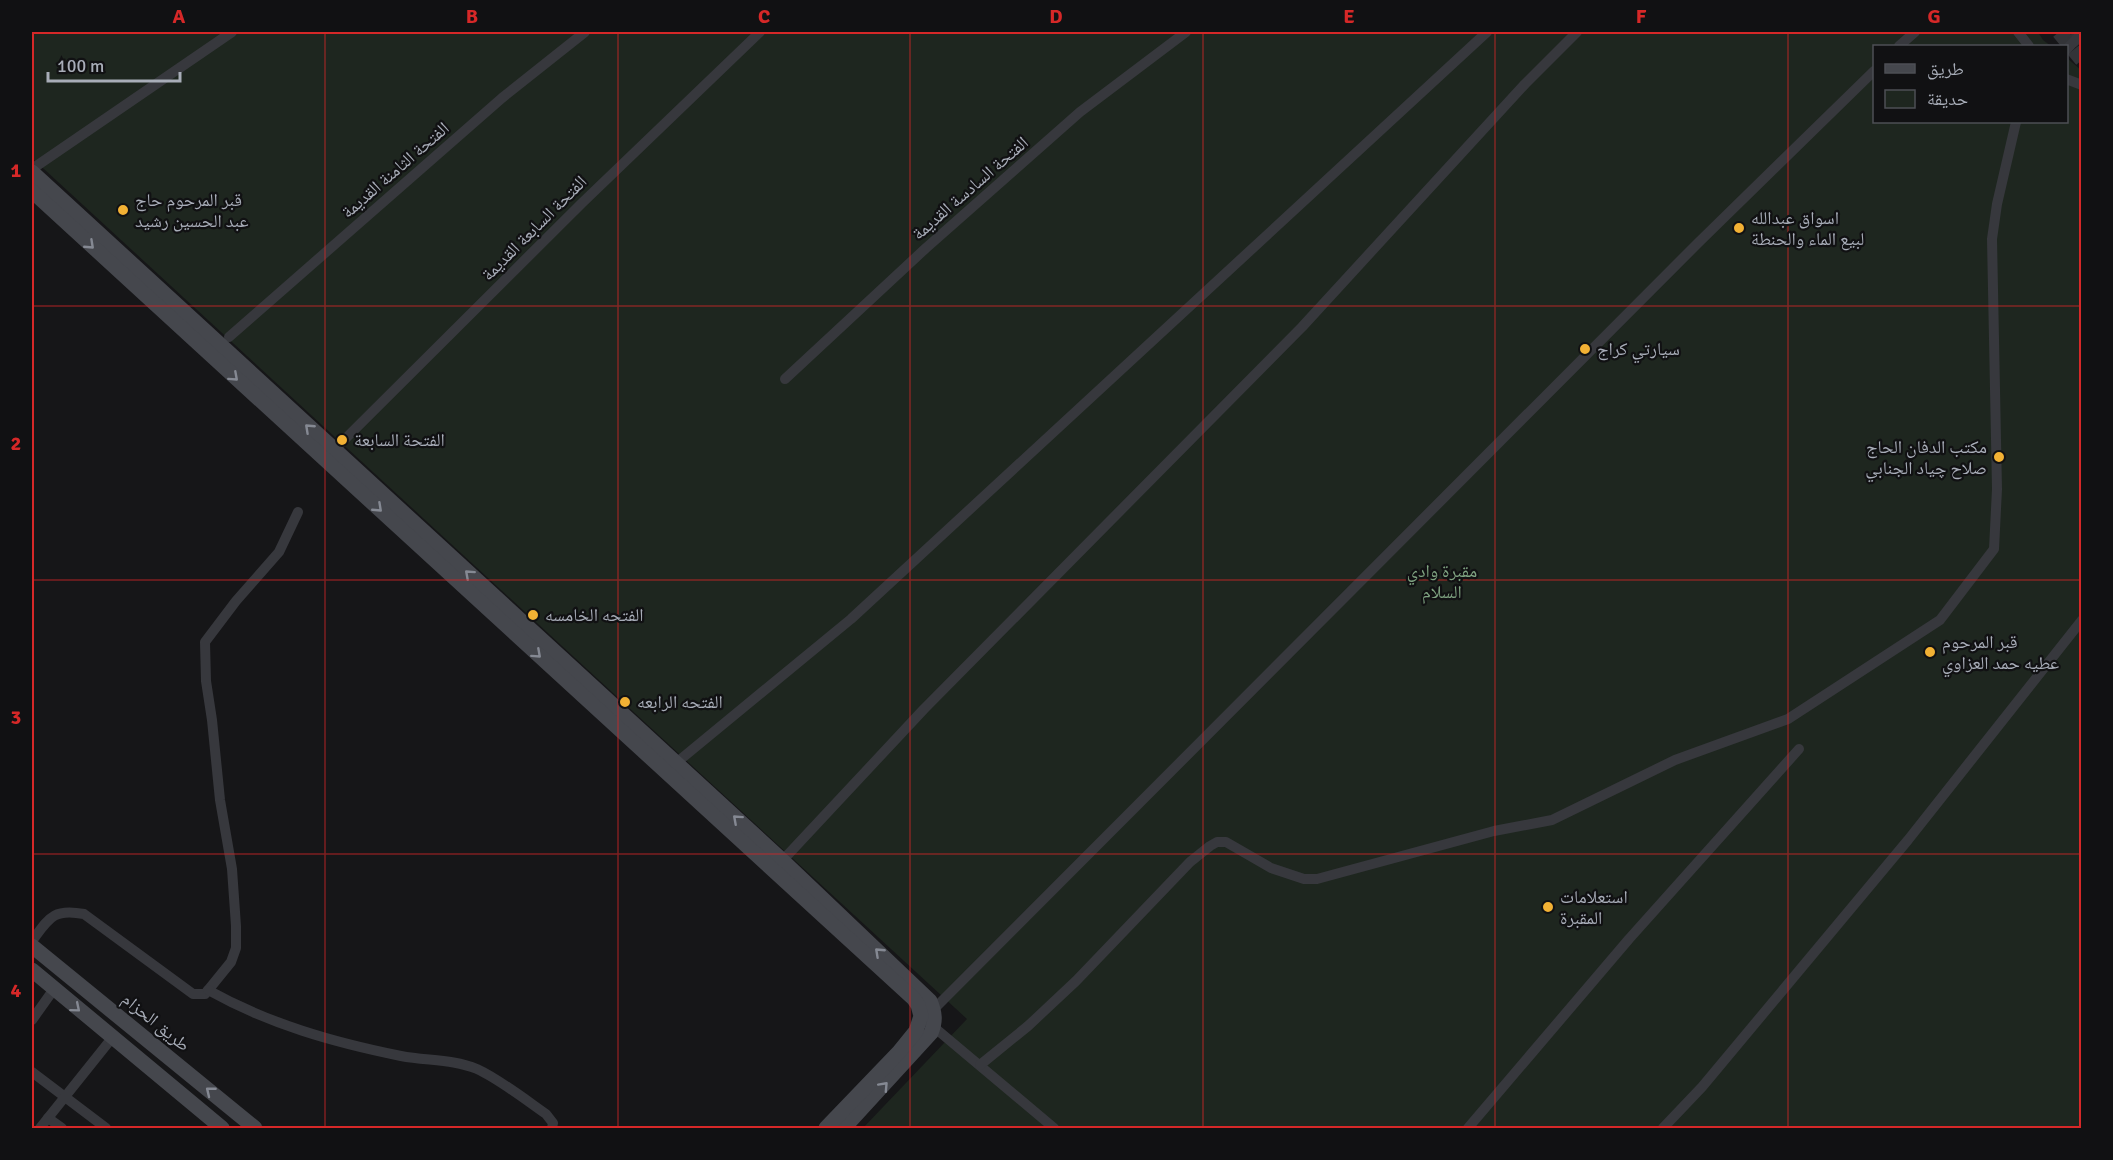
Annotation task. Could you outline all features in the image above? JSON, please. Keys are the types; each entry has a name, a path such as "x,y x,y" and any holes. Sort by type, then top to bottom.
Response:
{"street":[{"path":"232,32 32,170 47,196 713,806 914,999 927,1017 1054,1128"},
{"name":"الفتحة الثامنة القديمة","path":"229,337 502,98 585,32"},
{"name":"الفتحة السابعة القديمة","path":"334,450 582,203 760,32"},
{"name":"الفتحة السادسة القديمة","path":"785,380 926,248 1080,112 1185,32"},
{"path":"676,764 851,619 1487,32"},
{"path":"782,861 924,709 1302,327 1525,84 1577,32"},
{"path":"1900,45 1915,32"},
{"path":"2018,32 2028,45"},
{"path":"2068,49 2082,33"},
{"path":"826,1128 899,1052 927,1017 1698,243 1873,73"},
{"path":"2068,79 2082,85"},
{"path":"980,1065 1052,1004 1190,862 1217,842 1226,842 1271,868 1304,879 1317,879 1494,831 1552,820 1675,760 1788,719 1940,620 1995,549 1997,489 1992,239 1996,204 2016,123"},
{"path":"32,191 47,196"},
{"path":"70,217 334,450 492,604"},
{"path":"32,941 51,915 68,911 84,914 193,994 205,994 231,962 236,948 232,869 220,800 213,720 206,681 204,642 279,552 298,512"},
{"path":"1663,1128 1702,1087 1908,840 2082,620"},
{"path":"512,622 676,764 689,784"},
{"path":"1468,1128 1629,939 1799,749"},
{"path":"713,806 782,861 924,994 927,1039 844,1128"},
{"name":"طريق الحزام","path":"32,946 255,1128"},
{"path":"32,970 222,1128"},
{"path":"32,1020 55,990 59,980 69,978"},
{"path":"208,990 243,1010 288,1027 372,1049 404,1056 454,1062 479,1070 546,1114 553,1123 552,1128"},
{"path":"40,1128 112,1038"},
{"path":"32,1072 106,1128"},
{"path":"48,1118 62,1128"}],"green space":[{"name":"مقبرة وادي السلام","path":"32,32 2038,32 2050,45 1873,45 1873,123 2068,123 2068,59 2081,70 2081,1128 863,1128 967,1019 32,158"}],"tunnel":[{"path":"2059,32 2082,60"},
{"path":"2074,32 2082,42"}],"place":[{"name":"قبر المرحوم حاج عبد الحسين رشيد","path":"123,210"},
{"name":"اسواق عبدالله لبيع الماء والحنطة","path":"1739,228"},
{"name":"سيارتي كراج","path":"1585,349"},
{"name":"الفتحة السابعة","path":"342,440"},
{"name":"مكتب الدفان الحاج صلاح چياد الجنابي","path":"1999,457"},
{"name":"الفتحه الخامسه","path":"533,615"},
{"name":"قبر المرحوم عطيه حمد العزاوي","path":"1930,652"},
{"name":"الفتحه الرابعه","path":"625,702"},
{"name":"استعلامات المقبرة","path":"1548,907"}]}
